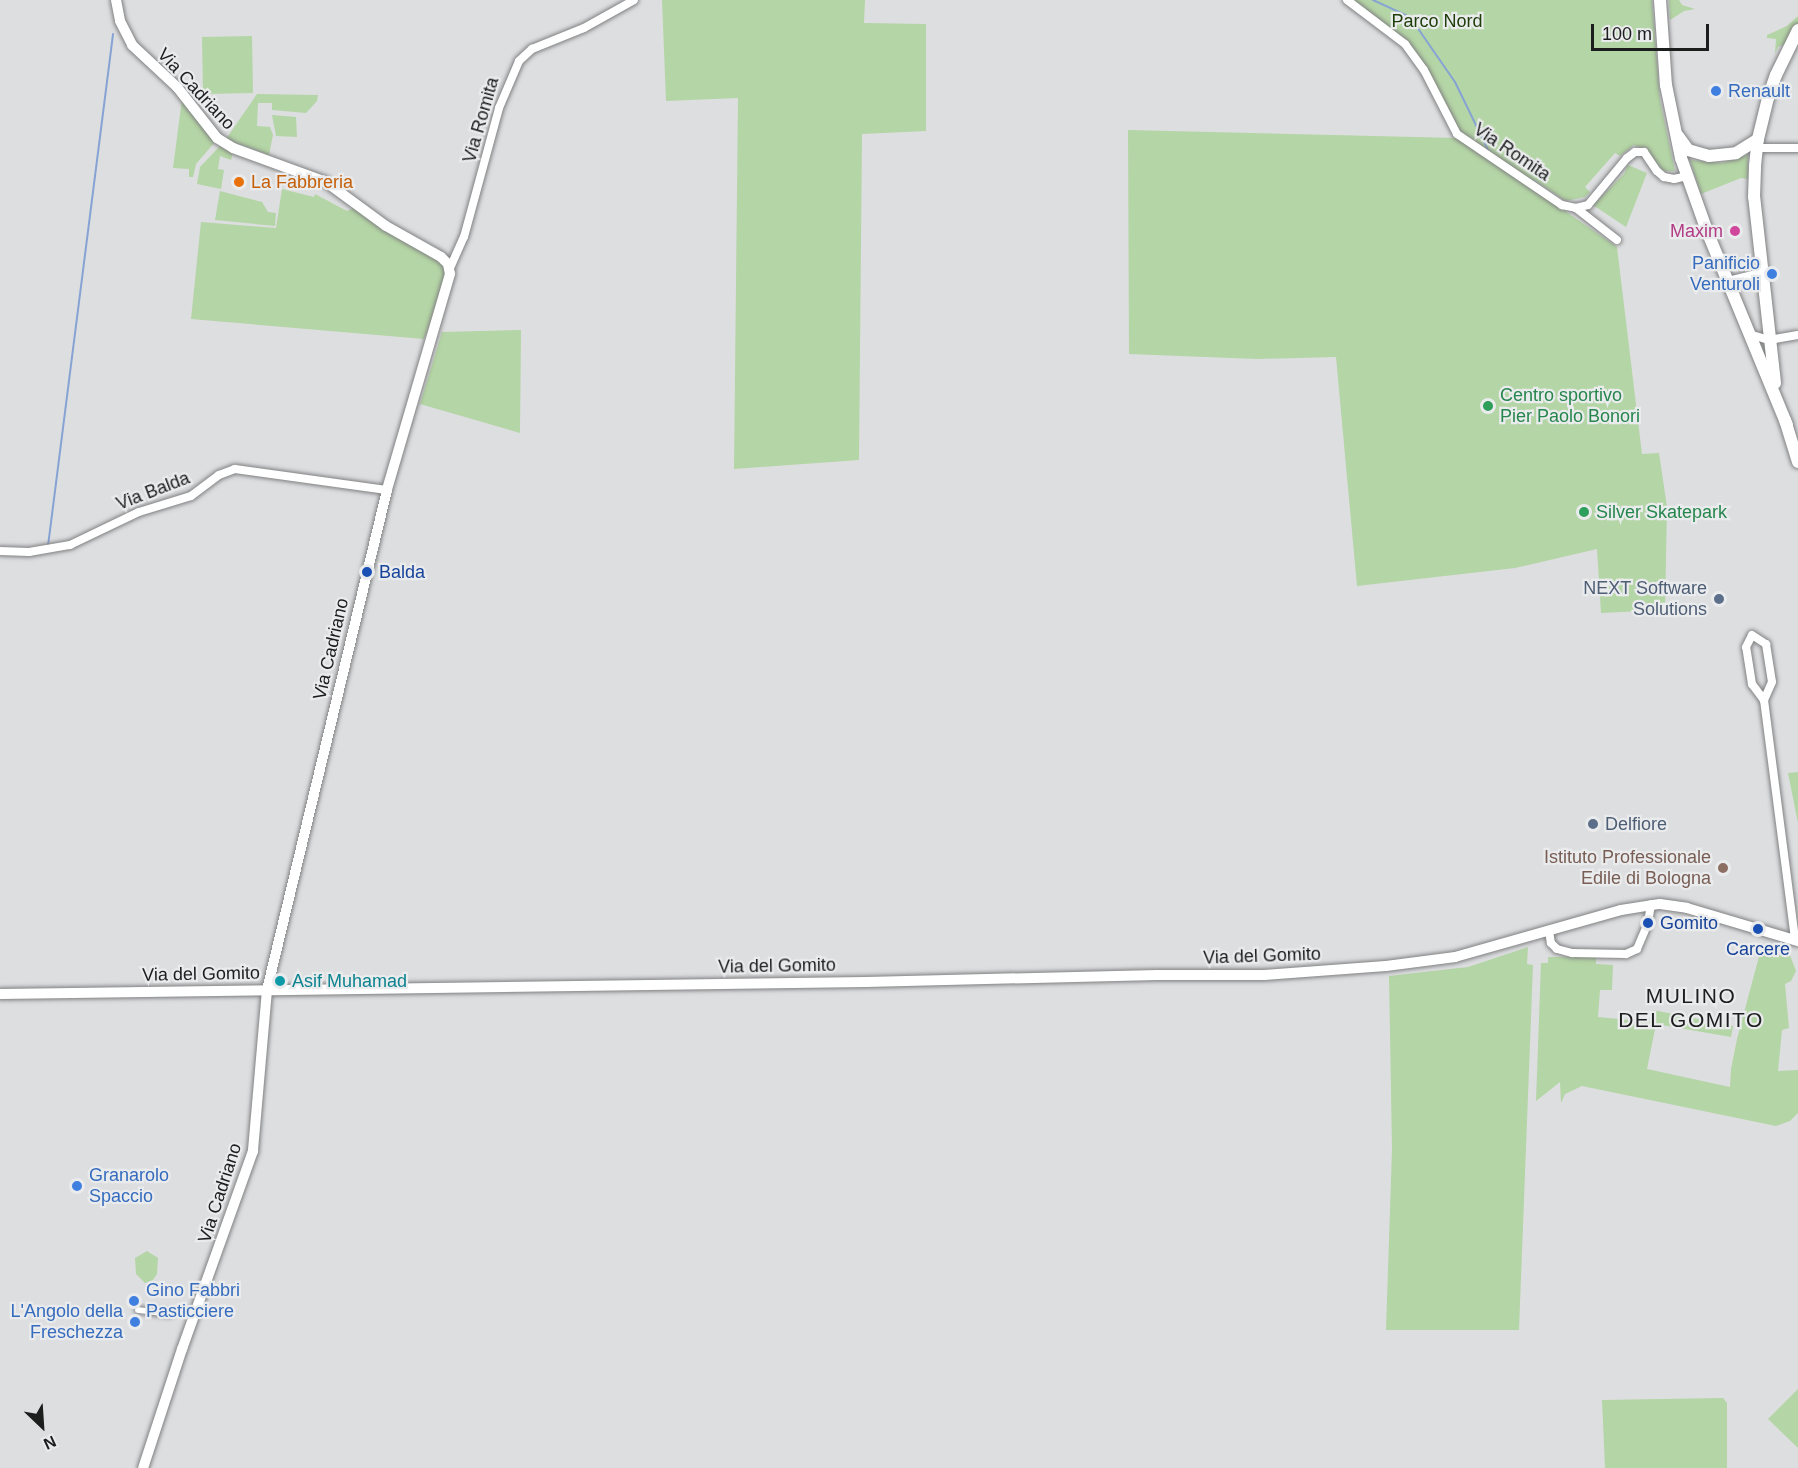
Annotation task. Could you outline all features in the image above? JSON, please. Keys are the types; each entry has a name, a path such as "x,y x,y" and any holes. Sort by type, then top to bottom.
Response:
{"main road":[{"path":"1660,0 1664,59 1673,124 1687,176 1787,425"},
{"path":"1798,30 1776,75 1757,143 1754,197 1776,389 1798,462"},
{"path":"1673,124 1681,142 1700,155 1731,155 1757,143"}],"street":[{"name":"Via Cadriano","path":"116,0 120,21 132,45 177,87 217,138 233,148 326,182 386,226 447,264 447,288 387,490 267,990 253,1151 182,1349 143,1468"},
{"name":"Via Romita","path":"447,264 460,247 499,108 519,61 532,49 584,28 634,0"},
{"name":"Via Romita","path":"1347,0 1405,44 1424,70 1451,125 1466,142 1553,199 1575,208 1617,240"},
{"path":"1757,143 1798,148"},
{"path":"1575,208 1589,203 1627,158 1635,152 1644,152 1664,177 1674,179 1687,176"},
{"path":"1728,281 1761,273"},
{"path":"1749,334 1769,340 1798,335"},
{"name":"Via Balda","path":"0,551 29,552 70,545 138,512 191,496 219,476 235,469 387,490"},
{"path":"1764,700 1772,682 1766,644 1752,635 1746,647 1752,684 1764,700 1797,941"},
{"path":"1549,931 1551,943 1557,949 1572,953 1626,954 1637,949 1647,923 1651,904"},
{"name":"Via del Gomito","path":"0,994 1264,975 1424,962 1485,949 1651,904 1687,908 1797,941"},
{"path":"138,1310 170,1314"}],"green space":[{"path":"662,0 865,0 864,23 926,24 926,131 862,134 859,460 734,469 738,98 666,101"},
{"name":"Centro sportivo Pier Paolo Bonori","path":"1347,0 1652,0 1660,100 1675,171 1661,171 1648,151 1634,145 1620,156 1615,153 1585,187 1590,192 1585,197 1566,201 1534,180 1533,182 1493,161 1617,247 1642,454 1659,453 1667,507 1665,610 1601,613 1597,549 1515,568 1357,586 1336,357 1257,359 1129,354 1128,130 1457,138 1415,56"},
{"path":"1669,0 1679,0 1682,5 1695,9 1684,11 1670,20"},
{"path":"1798,16 1798,26 1787,43 1778,47 1775,54 1776,39 1767,38 1767,35 1787,26"},
{"path":"252,36 253,93 203,94 202,37"},
{"path":"257,94 318,95 317,101 306,113 272,110 272,103 258,103 257,126 270,127 273,135 269,155 226,139"},
{"path":"182,99 215,142 196,164 193,177 189,177 189,169 173,168"},
{"path":"272,115 296,117 297,137 276,136"},
{"path":"220,146 233,153 231,160 220,156 218,169 224,170 221,189 197,184 200,167"},
{"path":"1748,155 1748,179 1741,178 1701,194 1690,160 1722,163"},
{"path":"1628,165 1647,173 1626,227 1593,205 1624,174"},
{"path":"282,189 314,197 315,194 347,211 356,207 446,254 446,282 424,339 191,319 201,222 276,228"},
{"path":"220,191 262,202 268,212 276,213 275,226 215,220"},
{"path":"521,330 520,433 420,404 442,332"},
{"path":"1798,772 1798,823 1788,773"},
{"path":"1772,943 1787,947 1796,971 1791,981 1785,984 1789,1028 1782,1030 1778,1071 1798,1070 1798,1113 1790,1121 1776,1126 1582,1086 1565,1094 1561,1103 1560,1082 1536,1101 1541,963 1548,963 1548,957 1596,957 1596,964 1613,965 1612,990 1600,990 1598,1017 1649,1022 1653,1010 1733,1026 1731,1037 1656,1024 1647,1069 1730,1087 1737,1039 1761,949"},
{"path":"1528,947 1527,964 1533,965 1519,1330 1386,1330 1392,1149 1389,976 1468,967"},
{"path":"147,1251 158,1258 157,1274 153,1280 145,1283 136,1274 135,1258"},
{"path":"1798,1389 1798,1448 1768,1419"},
{"path":"1723,1398 1727,1403 1727,1468 1605,1468 1602,1400"}],"waterway":[{"path":"1373,0 1410,17 1455,82 1488,150"},
{"path":"48,546 113,34"}],"place":[{"name":"Renault","path":"1716,91"},
{"name":"La Fabbreria","path":"239,182"},
{"name":"Maxim","path":"1735,231"},
{"name":"Panificio Venturoli","path":"1772,274"},
{"name":"Centro sportivo Pier Paolo Bonori","path":"1488,406"},
{"name":"Silver Skatepark","path":"1584,512"},
{"name":"Balda","path":"367,572"},
{"name":"NEXT Software Solutions","path":"1719,599"},
{"name":"Delfiore","path":"1593,824"},
{"name":"Istituto Professionale Edile di Bologna","path":"1723,868"},
{"name":"Gomito","path":"1648,923"},
{"name":"Carcere","path":"1758,929"},
{"name":"Asif Muhamad","path":"280,981"},
{"name":"Granarolo Spaccio","path":"77,1186"},
{"name":"Gino Fabbri Pasticciere","path":"134,1301"},
{"name":"L'Angolo della Freschezza","path":"135,1322"}],"district":[{"name":"MULINO DEL GOMITO","path":"1691,1008"}],"park label":[{"name":"Parco Nord","path":"1437,21"}]}
